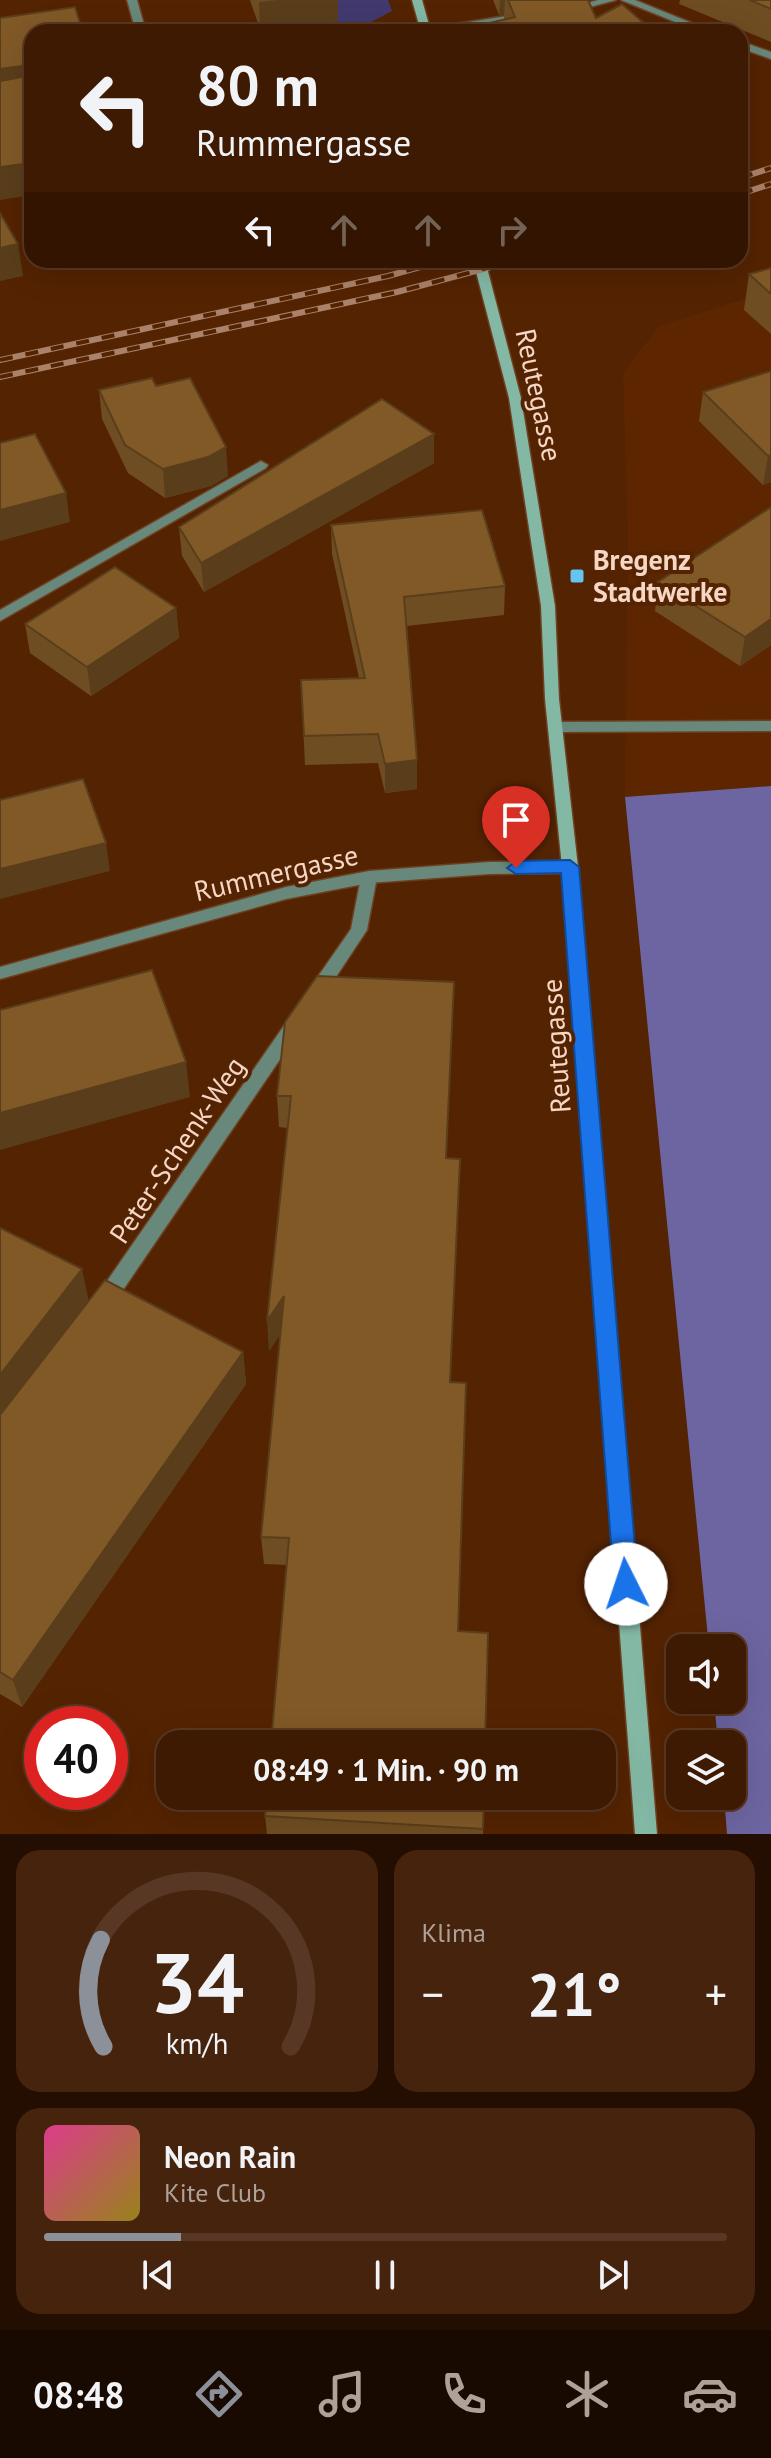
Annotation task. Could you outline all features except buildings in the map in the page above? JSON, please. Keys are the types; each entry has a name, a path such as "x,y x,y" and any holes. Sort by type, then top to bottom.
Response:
{"street":[{"path":"132,0 139,24"},
{"path":"417,0 423,24"},
{"path":"556,13 580,12 611,0"},
{"path":"626,0 688,24"},
{"path":"477,24 542,14"},
{"path":"748,47 771,56"},
{"name":"Reutegasse","path":"481,268 515,398 548,606 555,727 570,867 646,1834"},
{"path":"0,616 261,465"},
{"path":"555,727 771,726"},
{"name":"Rummergasse","path":"0,973 286,893 369,877 489,868 570,867"},
{"name":"Peter-Schenk-Weg","path":"94,1315 359,930 369,877"}],"shaded area":[{"path":"329,0 388,0 392,11 367,24 309,24 337,21"},
{"path":"771,291 771,786 625,797 628,538 623,373 659,326"},
{"path":"771,786 771,1834 727,1834 725,1810 746,1810 746,1730 717,1730 715,1714 746,1714 746,1634 708,1634 625,797"}],"railway":[{"path":"748,175 771,168"},
{"path":"748,191 771,184"},
{"path":"0,360 416,268"},
{"path":"0,377 397,292 487,268"}],"place":[{"name":"Bregenz Stadtwerke","path":"577,576"}],"route":[{"path":"516,868 570,867 626,1584"}]}
